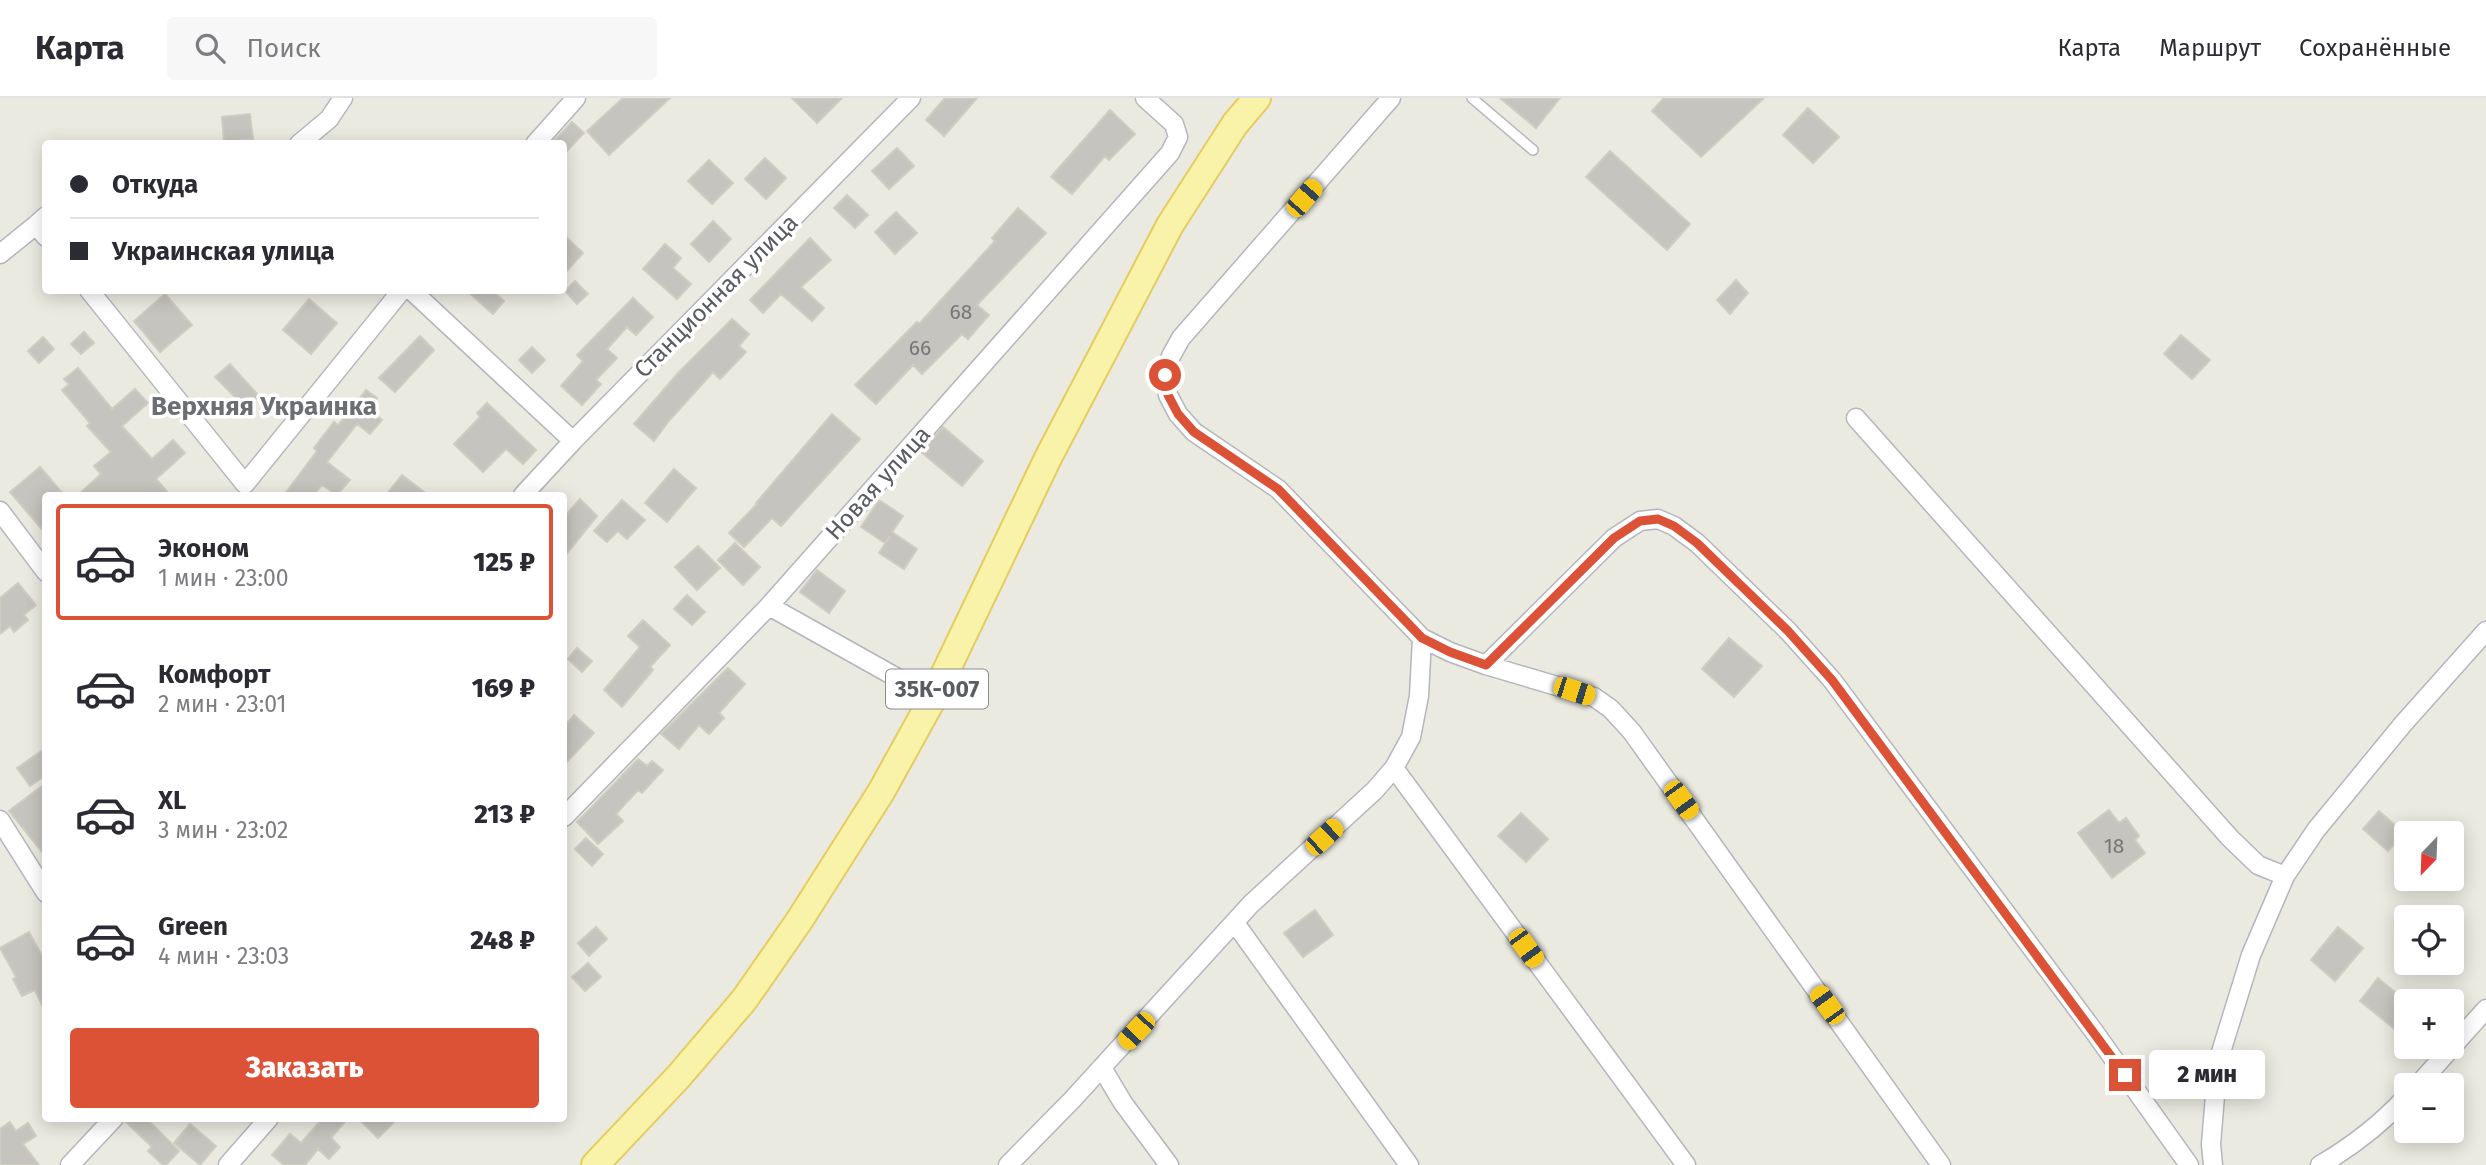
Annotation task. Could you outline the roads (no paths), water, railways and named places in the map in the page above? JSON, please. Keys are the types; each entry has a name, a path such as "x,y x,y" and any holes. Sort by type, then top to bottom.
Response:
{"main road":[{"name":"35К-007","path":"595,1165 679,1076 744,1000 799,921 866,815 933,698 1048,458 1170,225 1234,124 1257,98"}],"street":[{"path":"304,140 329,119 342,98"},
{"path":"539,140 576,98"},
{"name":"Станционная улица","path":"526,492 911,98"},
{"name":"Новая улица","path":"567,814 769,606 1170,153 1178,137 1174,124 1145,98"},
{"path":"1391,98 1181,338 1165,375 1168,395 1178,414 1194,432 1278,489 1422,638 1486,665 1594,697 1611,709 1632,732 1941,1165"},
{"path":"0,254 42,226"},
{"path":"92,294 245,484 399,294"},
{"path":"415,294 573,441"},
{"path":"1856,418 2230,838 2258,865 2285,876"},
{"path":"0,511 42,567"},
{"path":"1486,665 1614,538 1640,521 1658,519 1674,526 1697,543 1788,631 1832,680 2189,1165"},
{"path":"769,606 933,698"},
{"path":"2213,1165 2211,1144 2214,1096 2221,1052 2251,955 2285,876 2316,830 2403,724 2486,631"},
{"path":"1008,1165 1251,904 1375,790 1394,768 1411,737 1419,696 1422,638"},
{"path":"1394,768 1686,1165"},
{"path":"0,820 42,887"},
{"path":"1235,923 1409,1165"},
{"path":"2429,1073 2486,1009"},
{"path":"1101,1068 1169,1165"},
{"path":"2320,1165 2353,1146 2394,1110"},
{"path":"70,1165 110,1122"},
{"path":"228,1165 266,1122"}],"lane":[{"path":"1472,98 1533,150"}],"district":[{"name":"Верхняя Украинка","path":"264,406"}]}
